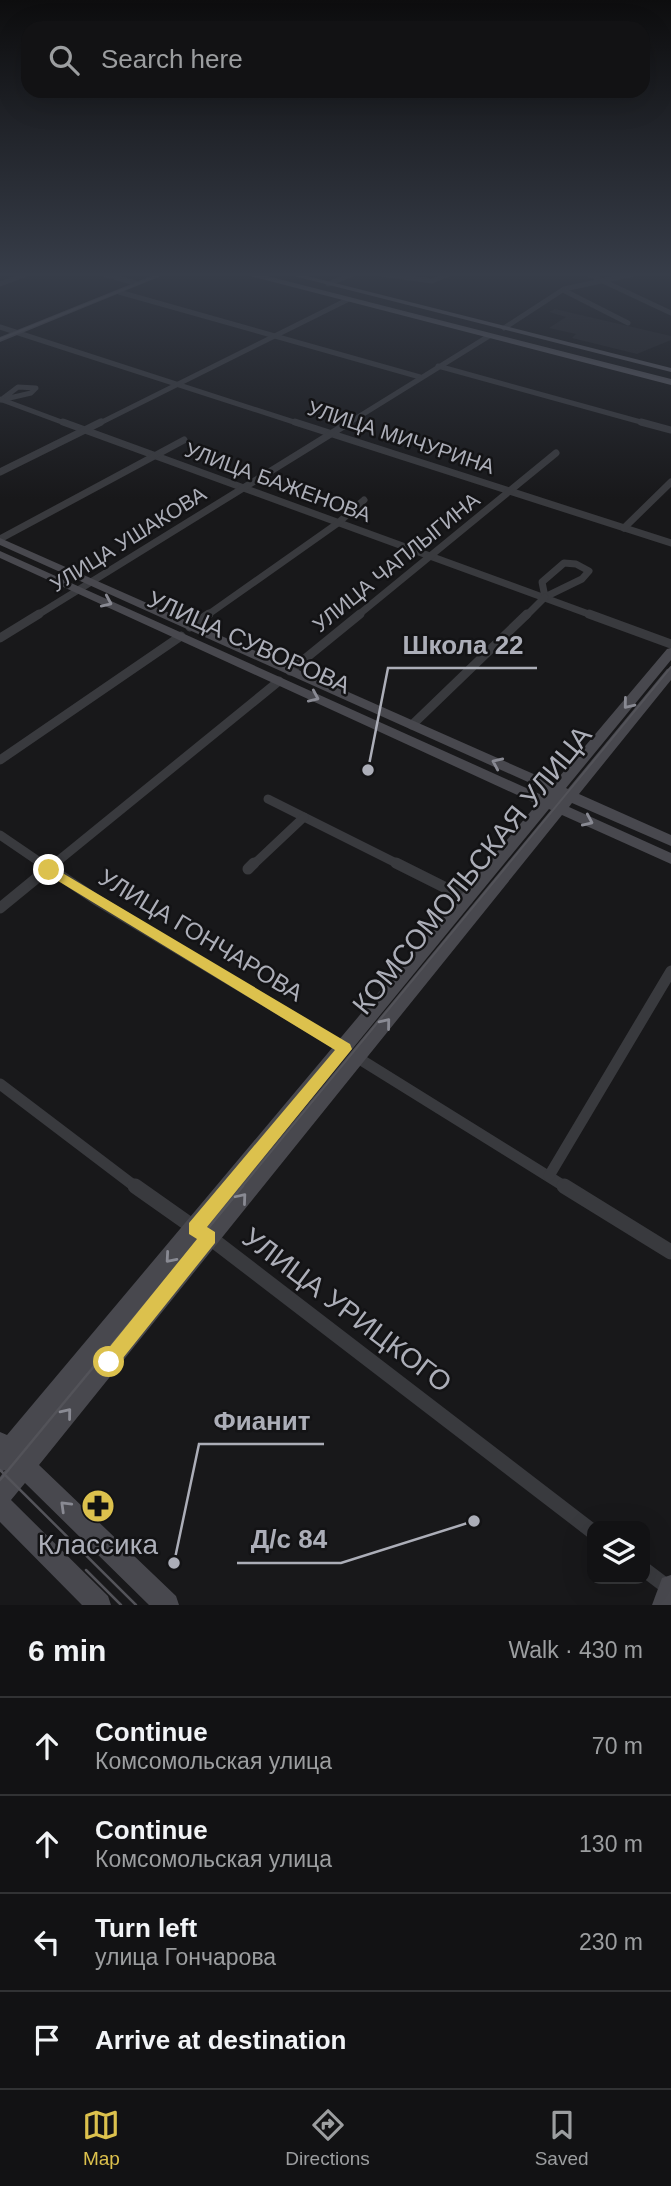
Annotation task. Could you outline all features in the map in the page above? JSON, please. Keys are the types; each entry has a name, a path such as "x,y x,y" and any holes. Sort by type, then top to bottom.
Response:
{"main road":[{"path":"539,349 671,383"},
{"path":"587,349 671,370"},
{"name":"УЛИЦА СУВОРОВА","path":"0,540 92,582 279,681 559,800 671,841"},
{"name":"УЛИЦА СУВОРОВА","path":"2,557 79,590 290,671 412,725 671,859"},
{"name":"КОМСОМОЛЬСКАЯ УЛИЦА","path":"0,1495 8,1455 202,1233 351,1053 559,800 671,652"},
{"name":"КОМСОМОЛЬСКАЯ УЛИЦА","path":"351,1053 468,899 671,672"},
{"path":"8,1455 167,1605"},
{"path":"0,1505 99,1605"}],"street":[{"name":"УЛИЦА МИЧУРИНА","path":"68,349 671,543"},
{"path":"0,472 249,349"},
{"path":"321,349 420,377"},
{"name":"УЛИЦА УШАКОВА","path":"0,638 467,349"},
{"path":"438,366 671,430"},
{"path":"24,385 36,388 31,393 0,400 24,385"},
{"name":"УЛИЦА БАЖЕНОВА","path":"0,400 671,644"},
{"path":"0,540 184,440"},
{"name":"УЛИЦА ЧАПЛЫГИНА","path":"290,671 432,558 556,453"},
{"path":"624,528 671,482"},
{"path":"0,760 338,523 364,500"},
{"path":"412,725 545,597 582,579 589,571 576,564 564,563 542,582 545,597"},
{"path":"0,908 279,681"},
{"path":"268,799 468,899"},
{"path":"248,869 304,817"},
{"name":"УЛИЦА ГОНЧАРОВА","path":"0,835 49,870 351,1053 671,1252"},
{"path":"549,1176 671,971"},
{"name":"УЛИЦА УРИЦКОГО","path":"0,1084 114,1171 202,1233 587,1527"},
{"path":"650,1575 668,1594"}],"shaded area":[{"path":"616,349 649,349 637,354"}],"tram line":[{"path":"549,349 671,380"},
{"path":"241,1188 671,667"},
{"path":"5,1475 243,1186"},
{"path":"0,1470 5,1475"},
{"path":"0,1480 5,1475"},
{"path":"5,1475 136,1605"},
{"path":"86,1570 121,1605"}],"place":[{"name":"Школа 22","path":"368,770"},
{"name":"Классика","path":"98,1506"},
{"name":"Д/с 84","path":"474,1521"},
{"name":"Фианит","path":"174,1563"}],"route":[{"path":"49,870 345,1049 195,1229 209,1237 109,1362"}]}
